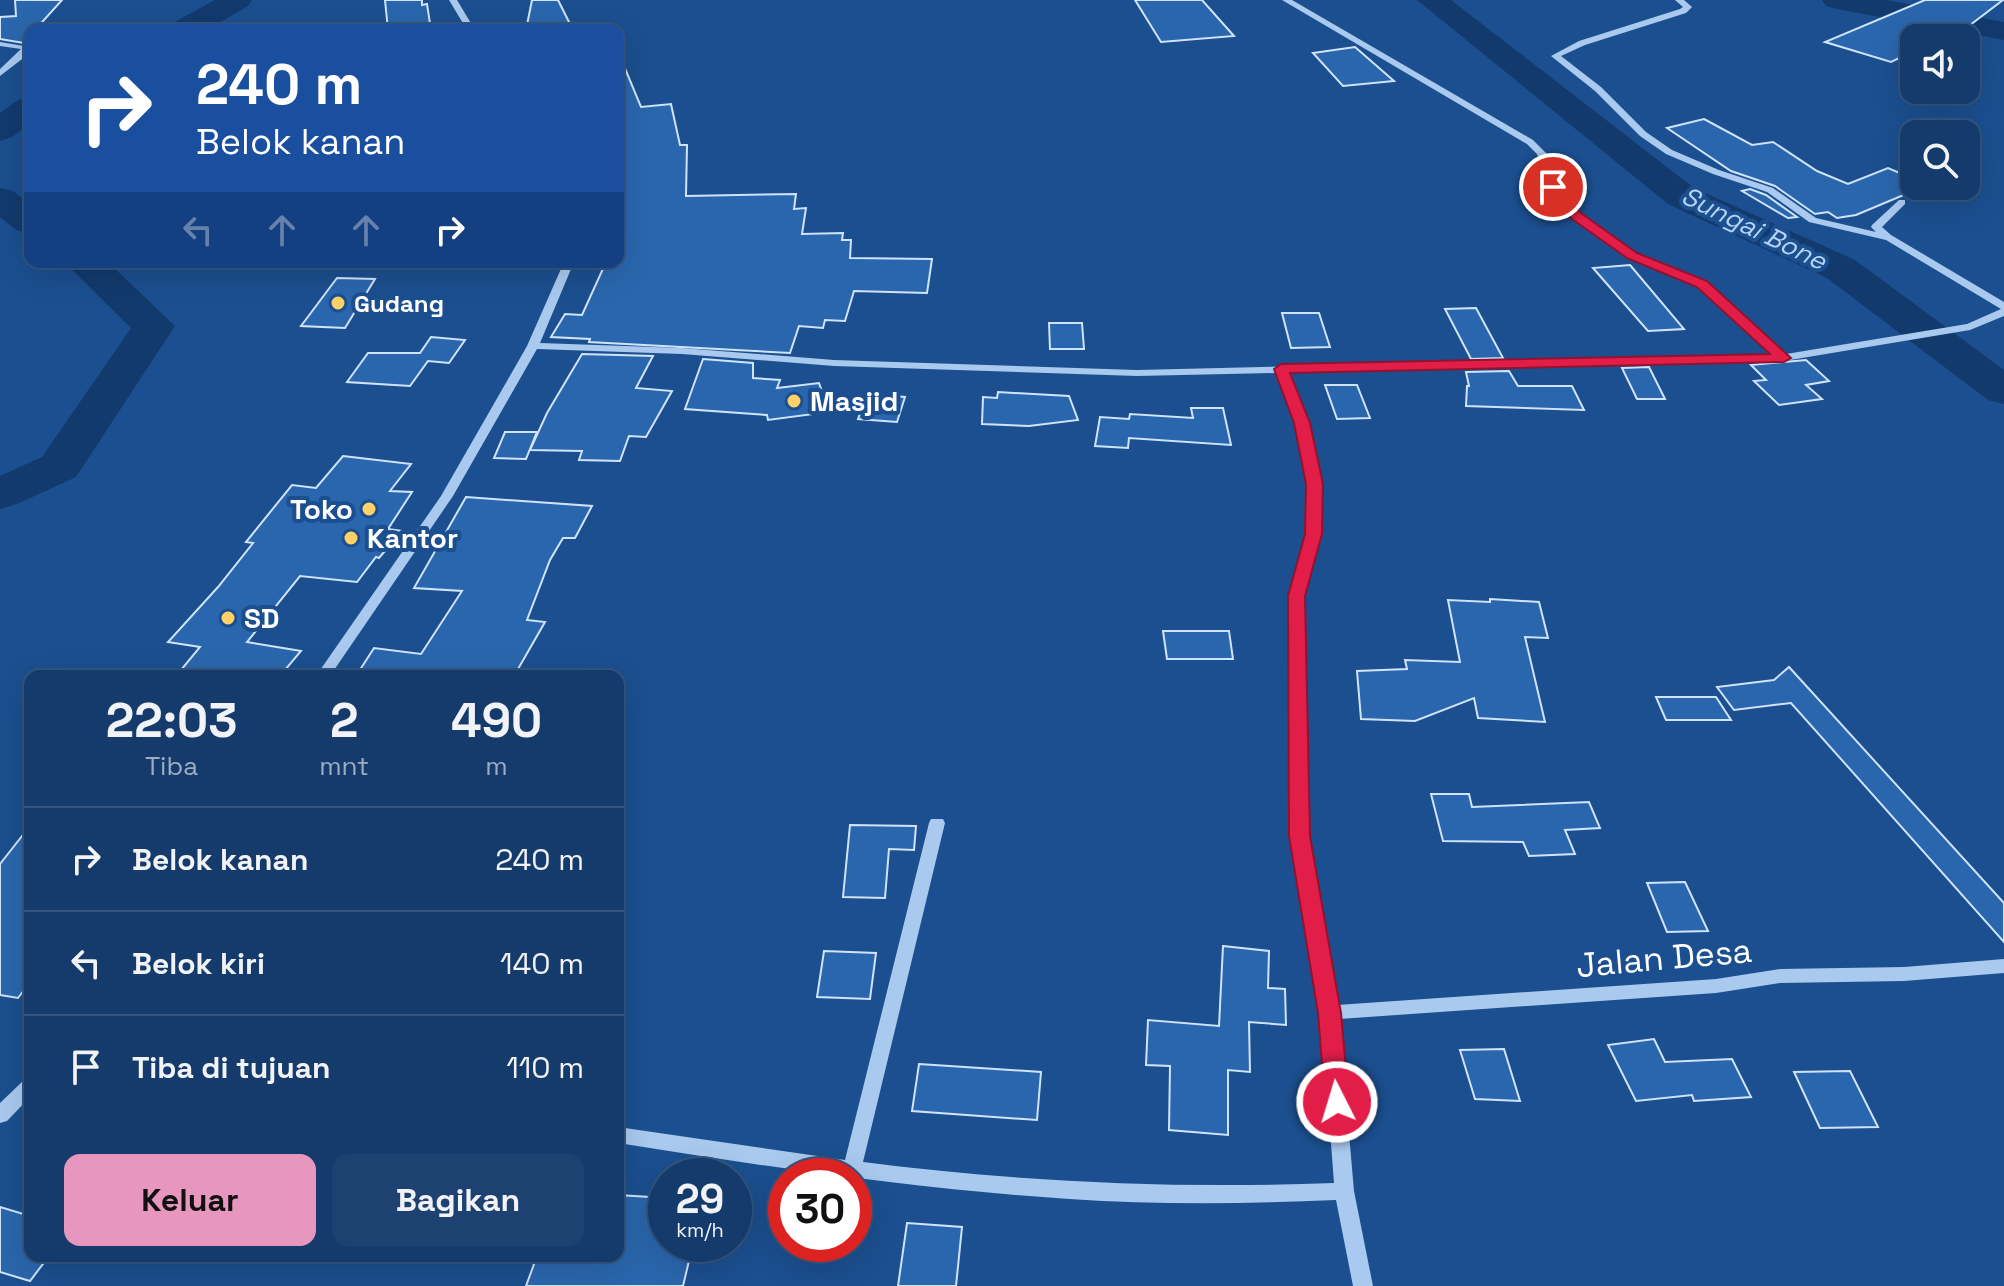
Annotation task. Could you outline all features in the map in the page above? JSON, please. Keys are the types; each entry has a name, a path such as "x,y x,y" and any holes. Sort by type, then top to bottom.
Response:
{"street":[{"path":"453,0 467,24"},
{"path":"1286,0 1530,142 1541,153 1553,187 1576,216 1642,261 1702,284 1784,358"},
{"path":"1679,0 1688,7 1683,11 1582,43 1555,56 1598,89 1643,134 1669,152 1770,190 1813,220 1889,238"},
{"path":"0,44 24,47"},
{"path":"0,73 24,52"},
{"path":"1902,202 1876,227 2004,309"},
{"path":"327,670 447,496 533,346 566,268"},
{"path":"533,346 682,351 834,363 1052,372 1784,358 1906,335 1970,327 2004,309"},
{"path":"1281,369 1302,423 1314,484 1314,534 1296,596 1300,836 1330,1013 1344,1191 1363,1286"},
{"path":"855,1158 937,823"},
{"name":"Jalan Desa","path":"1330,1013 1716,986 1780,976 1904,974 2004,966"},
{"path":"0,1115 24,1091"},
{"path":"624,1136 768,1159"},
{"path":"872,1172 935,1180 1131,1194 1257,1197 1344,1191"}],"building":[{"path":"15,0 62,0 40,24 24,24 24,43 0,39 0,17 16,16"},
{"path":"385,0 422,0 422,5 427,4 430,24 387,24"},
{"path":"532,0 558,0 570,24 527,24"},
{"path":"1135,0 1202,0 1234,36 1161,42"},
{"path":"1925,0 2003,0 1971,24 1900,24 1900,58 1891,62 1825,42"},
{"path":"1355,47 1394,81 1343,86 1313,53"},
{"path":"624,66 641,107 671,104 680,145 687,145 686,196 796,194 794,209 806,208 802,234 843,233 842,240 851,240 850,258 932,259 927,293 854,291 845,321 825,320 823,328 799,326 790,353 589,342 590,339 551,337 565,314 582,315 603,268 624,268"},
{"path":"1704,119 1752,145 1773,142 1817,171 1848,184 1888,168 1900,173 1900,197 1856,215 1837,218 1828,212 1815,214 1775,186 1731,171 1667,128"},
{"path":"1750,189 1766,195 1797,217 1788,218 1742,191"},
{"path":"1630,265 1684,329 1648,331 1593,268"},
{"name":"Gudang","path":"337,278 375,279 345,328 301,326"},
{"path":"1476,308 1503,358 1471,359 1445,309"},
{"path":"1282,313 1319,313 1330,347 1291,348"},
{"path":"1049,323 1082,323 1084,349 1050,349"},
{"path":"431,337 465,340 449,363 428,361 410,386 347,382 368,353 420,353"},
{"path":"582,354 653,356 636,388 672,391 646,437 629,436 620,461 579,460 582,451 530,450 547,413"},
{"path":"703,359 753,363 753,378 780,380 777,388 819,383 829,412 768,420 767,415 685,409"},
{"path":"1806,360 1829,381 1806,385 1822,399 1779,405 1754,381 1766,380 1751,365"},
{"path":"1649,367 1665,399 1637,399 1622,368"},
{"path":"1509,371 1518,386 1572,386 1584,410 1466,406 1469,386 1466,372"},
{"path":"1325,385 1357,385 1370,418 1337,419"},
{"path":"998,392 1069,396 1078,420 1029,426 982,424 983,397 997,398"},
{"path":"867,394 905,397 897,422 858,419"},
{"path":"1191,408 1223,408 1231,445 1129,438 1128,448 1095,446 1100,417 1129,419 1130,414 1193,418"},
{"path":"505,432 537,432 526,459 494,458"},
{"path":"343,456 411,464 390,491 412,492 388,529 402,531 357,582 300,576 247,642 301,651 285,670 181,670 200,647 168,642 253,543 246,542 292,485 316,488"},
{"path":"466,497 592,506 575,538 563,538 550,560 527,620 545,622 517,670 360,670 374,648 421,654 462,591 414,588"},
{"path":"1490,599 1539,602 1548,638 1525,637 1545,722 1478,718 1474,698 1415,721 1361,719 1357,671 1407,669 1405,660 1460,662 1448,600 1490,602"},
{"path":"1163,631 1229,631 1233,659 1167,659"},
{"path":"1789,667 2004,903 2004,942 1791,703 1734,710 1717,687 1774,680"},
{"path":"1656,697 1716,697 1731,720 1666,720"},
{"path":"1431,794 1469,794 1472,807 1589,802 1600,828 1565,830 1575,854 1529,856 1523,842 1443,841"},
{"path":"850,825 916,826 914,850 889,849 885,898 843,897"},
{"path":"24,834 24,990 18,998 0,995 0,864"},
{"path":"1685,882 1708,931 1667,932 1647,883"},
{"path":"1223,946 1269,951 1268,988 1285,989 1286,1025 1249,1022 1250,1072 1228,1070 1228,1135 1169,1130 1170,1066 1146,1065 1148,1020 1219,1026"},
{"path":"824,951 876,953 870,999 817,997"},
{"path":"1654,1039 1665,1062 1732,1059 1751,1097 1694,1101 1692,1095 1636,1101 1608,1045"},
{"path":"1504,1049 1520,1101 1475,1099 1460,1050"},
{"path":"919,1064 1041,1072 1037,1120 912,1111"},
{"path":"1850,1071 1878,1127 1820,1128 1794,1072"},
{"path":"624,1195 648,1197 648,1262 689,1262 683,1286 526,1286 535,1262 624,1262"},
{"path":"0,1207 24,1214 24,1262 44,1262 30,1281 0,1272"},
{"path":"907,1223 962,1227 956,1286 898,1286"}],"waterway":[{"path":"195,24 237,0"},
{"name":"Sungai Bone","path":"1432,0 1681,196 1841,269 2004,391"},
{"path":"1837,0 2004,31"},
{"path":"0,130 24,112"},
{"path":"0,199 24,217"},
{"path":"0,494 59,467 116,378 154,326 91,268"}],"place":[{"name":"Gudang","path":"338,303"},
{"name":"Masjid","path":"794,401"},
{"name":"Toko","path":"369,509"},
{"name":"Kantor","path":"351,538"},
{"name":"SD","path":"228,618"}],"route":[{"path":"1337,1102 1330,1013 1300,836 1296,596 1314,534 1314,484 1302,423 1281,369 1784,358 1702,284 1632,256 1576,216 1553,187"}]}
